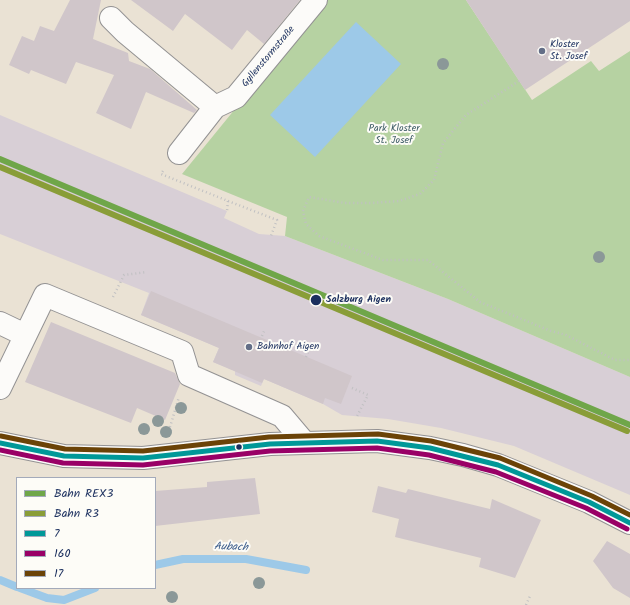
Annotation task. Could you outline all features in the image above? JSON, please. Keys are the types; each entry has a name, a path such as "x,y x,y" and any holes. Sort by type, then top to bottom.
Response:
{"main road":[{"name":"Gyllenstormstraße","path":"179,153 215,107 236,97 316,0"},
{"path":"111,18 125,32 215,107"},
{"path":"0,388 45,295 182,352 189,375 282,416 304,442"},
{"path":"0,323 25,335"},
{"path":"0,443 64,456 143,458 270,444 377,441 430,448 498,465 589,502 630,523"}],"path":[{"path":"519,81 466,115 443,143 434,180 420,194 399,201 372,204 345,203 309,197 303,211 306,224 319,236 383,260 428,260 480,302 566,335 615,360 630,360"},
{"path":"179,153 161,174 276,220 271,236"},
{"path":"227,210 228,201"},
{"path":"103,320 124,275 147,272"},
{"path":"262,336 265,329"},
{"path":"306,357 310,348"},
{"path":"172,438 170,427 179,398 189,375"},
{"path":"352,388 368,395 354,422 355,442"},
{"path":"526,605 530,596"}],"shaded area":[{"path":"0,115 227,211 224,218 259,234 285,236 448,299 630,377 630,495 514,446 441,428 388,419 342,415 323,404 264,379 261,386 235,375 235,371 213,362 219,348 141,315 149,293 0,234"}],"green space":[{"name":"Park Kloster St. Josef","path":"324,0 466,0 532,100 591,61 599,71 630,51 630,377 448,299 285,236 287,217 182,174"}],"water":[{"path":"356,22 401,64 315,157 270,115"}],"building":[{"path":"70,0 101,0 93,39 128,53 129,61 150,69 197,110 194,113 146,92 131,129 96,113 114,75 76,62 66,84 31,70 29,74 9,65 22,36 34,41 40,26 54,31"},
{"path":"131,0 300,0 264,44 247,30 232,50 185,14 173,31"},
{"name":"Kloster St. Josef","path":"466,0 630,0 630,21 525,90"},
{"name":"Bahnhof Aigen","path":"151,291 352,376 341,404 325,398 323,404 264,379 262,383 213,362 219,348 141,315"},
{"path":"51,322 175,373 180,384 165,420 137,408 131,423 25,382"},
{"path":"255,478 260,514 156,526 156,491 207,487 207,482"},
{"path":"378,486 406,493 408,489 490,509 492,499 541,520 515,578 479,567 481,558 395,537 399,519 372,512"},
{"path":"607,541 630,554 630,598 613,588 593,561"}],"waterway":[{"name":"Aubach","path":"156,565 183,559 246,559 306,570"},
{"name":"Aubach","path":"0,580 16,587"},
{"name":"Aubach","path":"23,589 47,598 64,600 92,589"}],"rail line":[{"name":"REX3","path":"0,159 630,425"},
{"name":"R3","path":"0,167 627,431"}],"transit line":[{"name":"17","path":"1,436 65,449 143,451 269,437 378,434 431,441 500,458 592,496 630,515"},
{"name":"7","path":"0,443 64,456 143,458 270,444 377,441 430,448 498,465 589,502 630,523"},
{"name":"160","path":"0,450 63,463 143,465 270,451 377,448 429,455 496,472 586,508 627,529"}],"place":[{"name":"Kloster St. Josef","path":"542,51"},
{"name":"Salzburg Aigen","path":"316,300"},
{"name":"Bahnhof Aigen","path":"249,347"}]}
